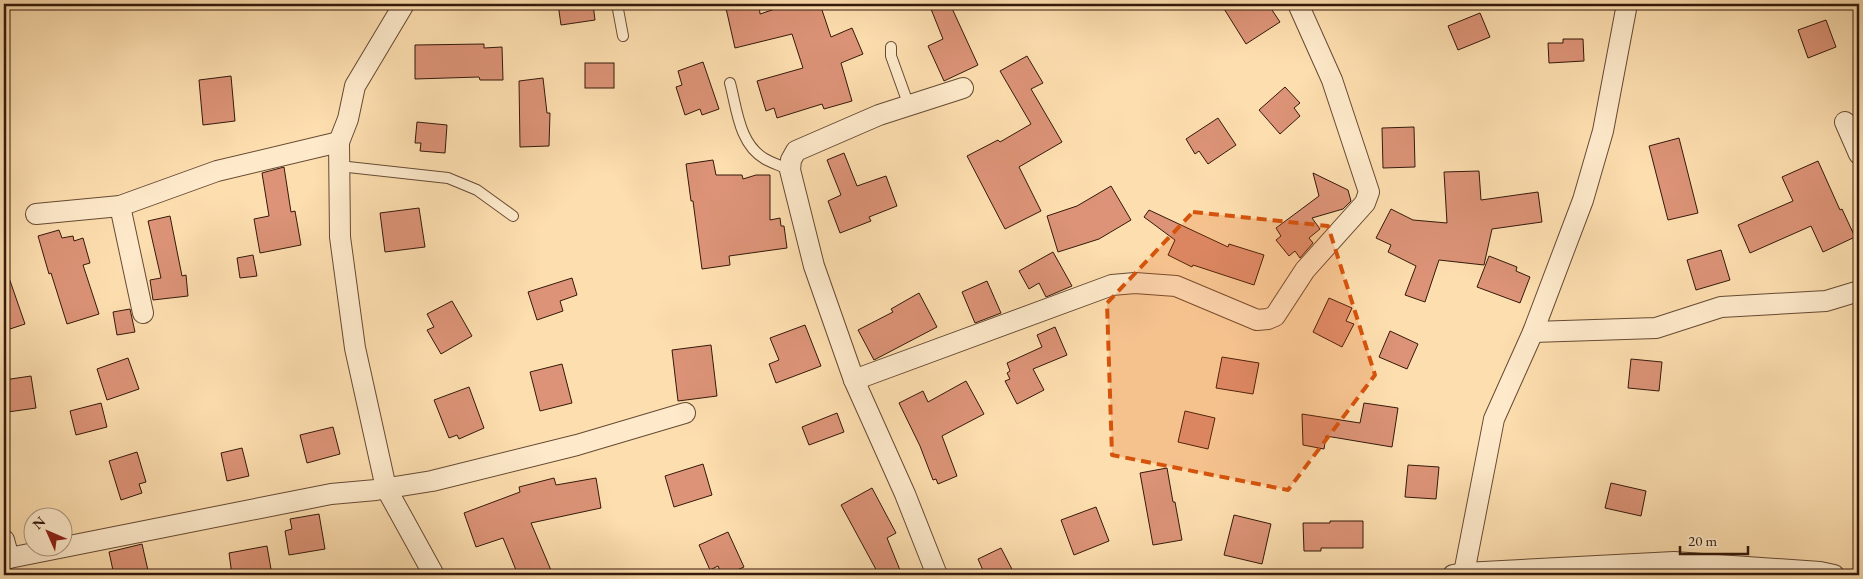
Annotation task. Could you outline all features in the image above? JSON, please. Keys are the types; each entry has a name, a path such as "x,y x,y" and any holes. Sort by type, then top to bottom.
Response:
{"street":[{"path":"404,4 355,86 348,119 339,142 340,237 355,348 386,488 434,575"},
{"path":"854,380 1112,285 1135,283 1176,286 1257,320 1275,316 1305,270 1365,203 1369,192 1332,80 1298,4"},
{"path":"1627,4 1604,131 1584,200 1533,332 1494,419 1459,574 1674,562 1820,572 1834,575"},
{"path":"937,575 905,494 854,380 814,266 790,170 791,160 796,151 879,115 962,88"},
{"path":"1846,122 1859,154"},
{"path":"36,214 120,206 217,172 339,142"},
{"path":"120,206 143,313"},
{"path":"1533,332 1656,328 1721,307 1826,301 1859,291"},
{"path":"5,553 331,494 432,481 577,445 685,412"}],"lane":[{"path":"617,4 623,36"},
{"path":"891,46 891,56 909,106"},
{"path":"730,83 743,133 752,148 764,158 790,170"},
{"path":"339,166 448,178 477,190 513,216"}],"highlighted area":[{"path":"1193,212 1328,226 1375,375 1288,490 1112,455 1107,303"}],"building":[{"path":"558,4 593,4 595,20 561,25"},
{"path":"725,4 759,4 760,14 790,4 820,4 831,37 852,28 863,54 841,63 852,101 824,109 822,104 777,118 774,108 766,111 757,81 803,68 792,34 735,48"},
{"path":"929,4 950,4 978,65 944,81 928,46 943,39"},
{"path":"1221,4 1268,4 1280,22 1246,44"},
{"path":"1480,13 1490,37 1458,50 1448,26"},
{"path":"1826,20 1836,47 1808,58 1798,30"},
{"path":"1563,39 1583,39 1584,61 1549,63 1548,43 1563,43"},
{"path":"484,44 484,48 502,47 503,80 480,80 479,77 415,79 415,45"},
{"path":"1027,56 1043,83 1031,89 1062,142 1019,167 1041,211 1005,229 967,156 998,140 1000,142 1031,124 1000,71"},
{"path":"703,62 719,109 702,115 700,109 685,115 676,87 682,85 678,71"},
{"path":"585,63 614,63 614,88 585,88"},
{"path":"231,76 235,121 203,125 199,80"},
{"path":"543,78 547,113 550,113 549,146 520,147 519,81"},
{"path":"1285,87 1300,103 1294,108 1300,116 1280,134 1259,110"},
{"path":"1218,118 1236,145 1208,164 1199,151 1195,154 1186,139"},
{"path":"417,122 447,125 445,153 420,151 421,143 415,143"},
{"path":"1414,127 1415,167 1383,168 1382,128"},
{"path":"1679,138 1698,213 1668,220 1649,146"},
{"path":"844,153 857,186 886,176 897,206 869,217 871,221 840,233 828,201 841,195 827,160"},
{"path":"713,160 716,175 742,175 743,179 756,175 770,175 770,220 780,218 781,226 784,226 787,248 729,256 730,265 702,269 686,164"},
{"path":"1818,161 1840,210 1842,209 1855,237 1823,252 1811,226 1750,253 1738,225 1793,201 1782,177"},
{"path":"284,167 291,212 295,211 301,245 260,253 254,219 269,216 262,173"},
{"path":"1479,171 1481,200 1538,192 1542,222 1492,229 1484,265 1439,260 1425,302 1405,295 1416,266 1388,252 1391,245 1376,238 1391,209 1413,220 1447,223 1444,172"},
{"path":"1313,173 1348,190 1351,201 1343,209 1312,218 1320,229 1309,238 1313,243 1300,258 1295,251 1289,256 1276,240 1281,236 1276,228 1319,196"},
{"path":"1111,186 1131,220 1099,239 1058,252 1047,216 1077,206"},
{"path":"419,208 425,247 385,252 380,213"},
{"path":"1149,210 1228,247 1229,244 1264,255 1254,285 1193,265 1192,267 1168,255 1175,240 1144,217"},
{"path":"170,216 182,276 186,275 188,296 153,300 150,280 161,278 148,221"},
{"path":"59,230 62,238 73,236 74,241 83,238 90,263 83,265 99,314 67,324 38,236"},
{"path":"1721,250 1730,280 1696,290 1687,260"},
{"path":"1053,252 1072,286 1046,297 1039,283 1029,289 1019,271"},
{"path":"253,255 257,276 240,278 237,258"},
{"path":"1489,256 1517,267 1516,271 1530,277 1520,303 1477,287"},
{"path":"4,272 7,272 25,324 4,331"},
{"path":"572,278 577,295 560,301 563,311 537,320 528,292"},
{"path":"987,281 1001,313 975,323 962,292"},
{"path":"919,293 937,327 874,360 858,330 893,312 891,309"},
{"path":"1329,298 1352,308 1346,321 1354,324 1342,347 1313,332"},
{"path":"452,301 472,336 441,354 427,330 434,327 427,314"},
{"path":"130,309 135,332 117,335 113,312"},
{"path":"805,325 821,366 776,383 769,364 779,360 770,338"},
{"path":"1055,327 1067,355 1033,369 1044,390 1017,404 1005,381 1010,379 1007,373 1010,371 1007,363 1042,347 1037,335"},
{"path":"1390,331 1418,344 1407,369 1379,357"},
{"path":"711,345 717,396 678,401 672,350"},
{"path":"1222,357 1259,363 1253,394 1216,388"},
{"path":"128,358 139,389 107,400 97,369"},
{"path":"1631,359 1662,362 1659,391 1628,388"},
{"path":"562,364 572,403 540,411 530,372"},
{"path":"31,376 36,408 8,412 4,380"},
{"path":"966,381 984,414 942,436 957,476 938,484 936,479 933,480 920,446 899,403 923,391 928,402"},
{"path":"469,387 484,428 459,439 457,435 449,438 434,400"},
{"path":"101,403 107,427 76,435 70,411"},
{"path":"1364,403 1398,408 1392,447 1326,436 1324,449 1303,445 1302,414 1360,423"},
{"path":"1185,411 1215,418 1208,449 1178,442"},
{"path":"837,413 844,432 809,445 802,427"},
{"path":"333,427 340,454 307,463 300,435"},
{"path":"242,448 249,476 227,481 221,453"},
{"path":"137,452 146,482 139,484 142,493 121,500 109,461"},
{"path":"703,464 712,495 674,507 665,476"},
{"path":"1408,465 1439,467 1436,499 1405,497"},
{"path":"1167,468 1182,540 1153,545 1140,473"},
{"path":"554,478 556,485 596,478 601,508 531,523 553,575 518,575 503,538 476,547 464,513 520,492 519,487"},
{"path":"1611,483 1646,491 1641,516 1605,508"},
{"path":"872,488 896,533 887,538 902,575 879,575 841,505"},
{"path":"1096,507 1109,541 1074,555 1061,520"},
{"path":"319,514 325,549 289,555 285,531 292,529 290,519"},
{"path":"1234,515 1271,524 1262,564 1224,555"},
{"path":"1330,521 1363,521 1363,548 1321,548 1321,551 1304,551 1303,523 1330,523"},
{"path":"728,532 744,567 722,575 718,566 710,570 699,545"},
{"path":"142,544 149,575 114,575 109,552"},
{"path":"267,546 272,575 232,575 229,553"},
{"path":"1001,548 1015,575 985,575 978,559"}]}
